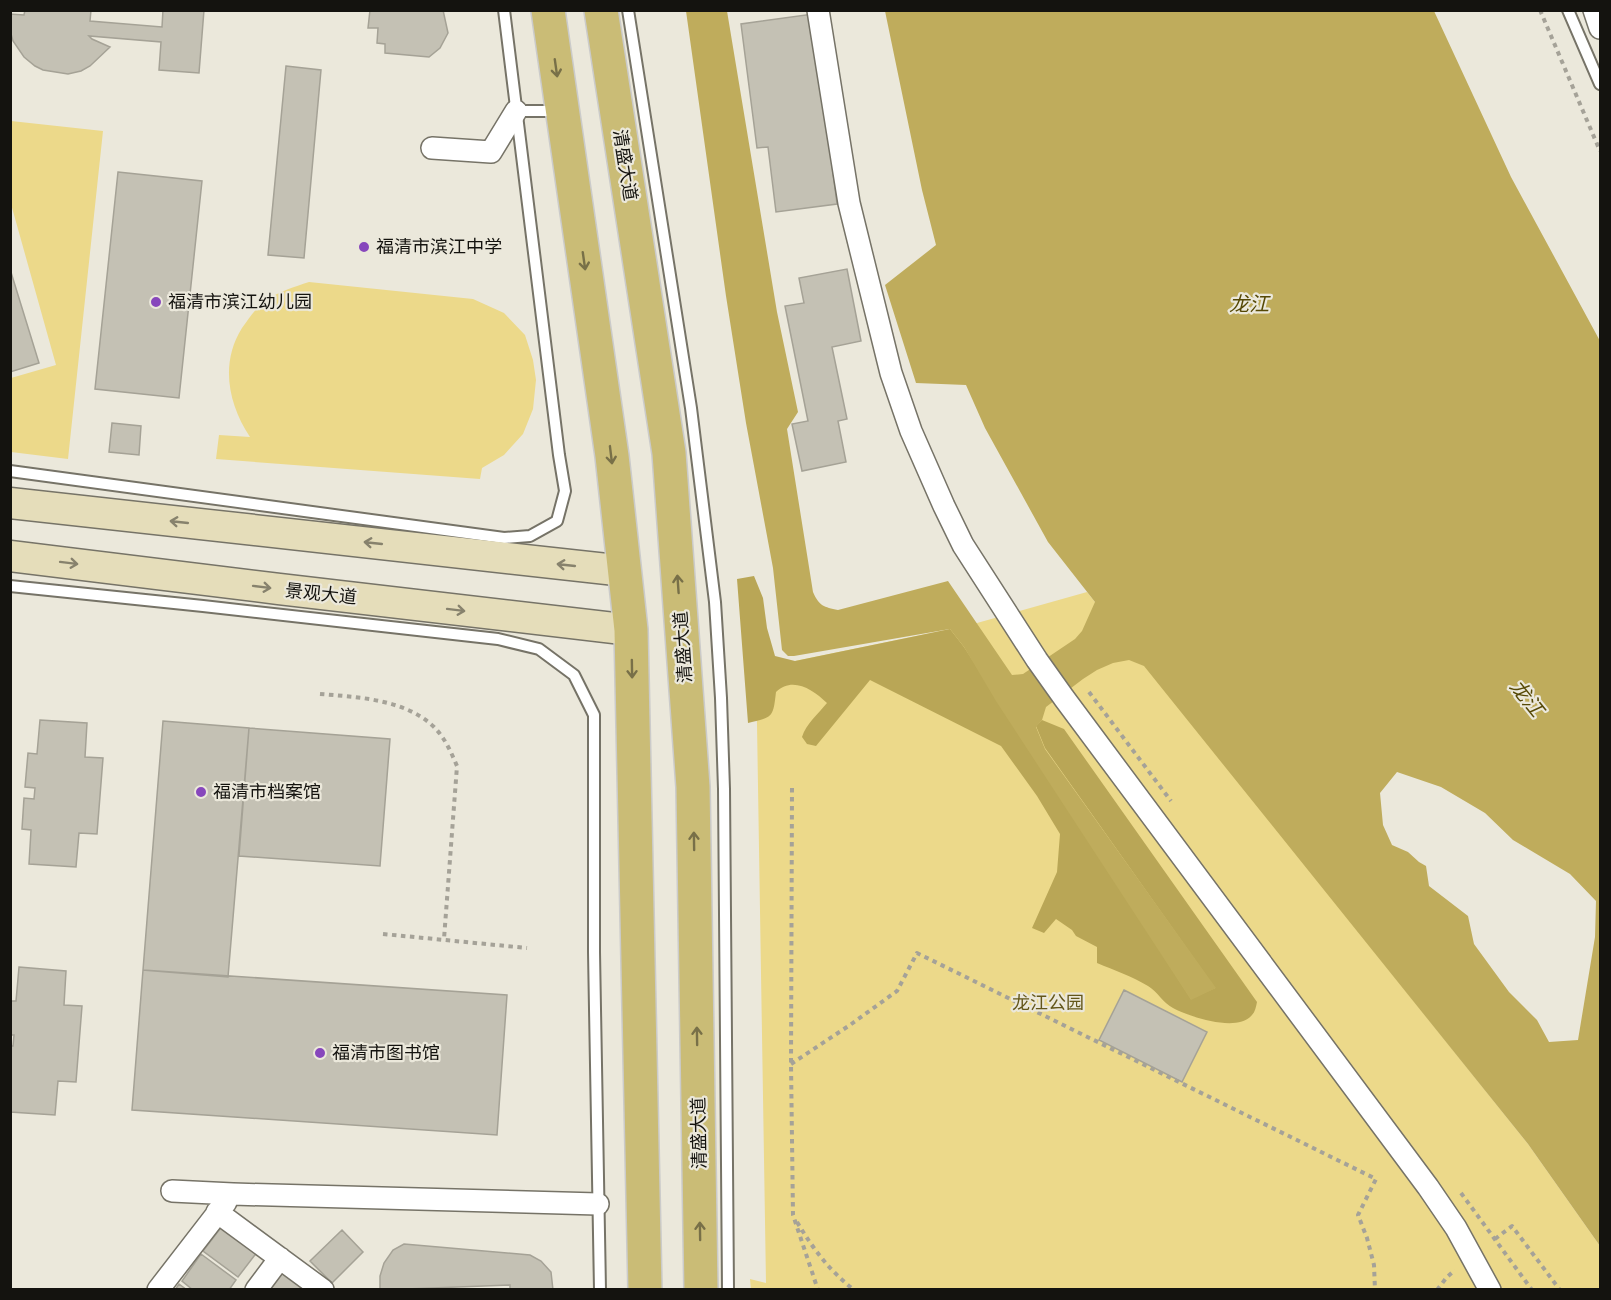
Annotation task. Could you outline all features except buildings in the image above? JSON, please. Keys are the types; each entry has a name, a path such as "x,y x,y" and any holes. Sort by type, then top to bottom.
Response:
{"main road":[{"path":"548,10 612,456 631,630 645,1290"},
{"name":"清盛大道","path":"601,10 669,453 693,787 701,1290"}],"street":[{"path":"818,10 849,203 891,373 911,431 963,545 1064,698 1428,1187 1461,1237 1490,1290"},
{"path":"1594,10 1600,28"},
{"path":"432,148 491,152 516,111"},
{"path":"10,503 625,571"},
{"name":"景观大道","path":"10,556 631,630"},
{"path":"172,1191 598,1204"},
{"path":"158,1290 233,1194"},
{"path":"217,1212 323,1290"},
{"path":"256,1290 280,1258"}],"lane":[{"path":"10,471 504,538 530,536 557,521 565,491 504,10"},
{"path":"628,10 691,408 716,602 722,698 724,789 728,1290"},
{"path":"1568,10 1600,84"},
{"path":"516,111 562,111"},
{"path":"10,586 498,639 539,649 574,675 594,715 594,952 600,1290"}],"path":[{"path":"1540,10 1600,151"},
{"path":"320,694 371,699 413,712 433,726 449,747 457,766 444,939"},
{"path":"792,788 793,1215 818,1290"},
{"path":"383,934 527,948"},
{"path":"791,1064 897,991 917,952 1376,1179 1358,1215 1374,1265 1375,1290"},
{"path":"793,1215 818,1255 838,1277 854,1290"},
{"path":"1495,1239 1512,1226 1559,1289"}],"green space":[{"path":"11,121 103,131 68,459 11,452 11,378 56,365 11,204"},
{"path":"309,282 473,299 504,313 525,335 533,360 536,380 533,409 523,434 504,455 482,468 480,479 216,459 219,435 250,437 236,411 229,383 231,355 235,341 256,309 267,300"},
{"name":"龙江公园","path":"1087,592 1528,1144 1600,1246 1600,1290 751,1290 750,1279 766,1283 757,724 754,665 795,661 950,629"}],"shaded area":[{"path":"754,576 763,598 767,628 775,656 795,661 950,629 964,647 1191,999 1215,988 1045,748 1036,726 1042,720 1064,729 1257,1002 1252,1015 1236,1023 1225,1023 1181,1012 1169,1006 1148,986 1097,963 1097,947 1076,936 1072,930 1056,919 1044,933 1032,928 1057,872 1060,834 1037,796 1001,746 870,680 816,746 807,744 802,737 809,723 827,703 802,686 782,687 776,692 774,707 770,715 748,723 737,579"}],"water":[{"name":"龙江","path":"686,11 727,11 777,312 798,412 787,429 815,597 822,605 838,610 948,581 1012,675 1023,674 1075,639 1082,631 1095,602 1048,542 985,428 966,385 916,383 885,285 936,245 922,190 885,11 1434,11 1511,177 1600,341 1600,1246 1528,1144 1144,666 1129,660 1113,663 1097,670 1046,707 1042,720 1036,727 1045,749 1216,988 1191,1000 996,701 964,647 950,629 794,656 788,656 782,650 773,568 746,423","holes":["1397,772 1441,787 1485,813 1513,840 1570,874 1596,901 1595,937 1578,1040 1549,1042 1537,1020 1509,992 1474,944 1468,916 1429,886 1426,866 1408,852 1392,845 1383,825 1380,793"]}],"place":[{"name":"福清市滨江中学","path":"364,247"},
{"name":"福清市滨江幼儿园","path":"156,302"},
{"name":"福清市档案馆","path":"201,792"},
{"name":"福清市图书馆","path":"320,1053"}]}
